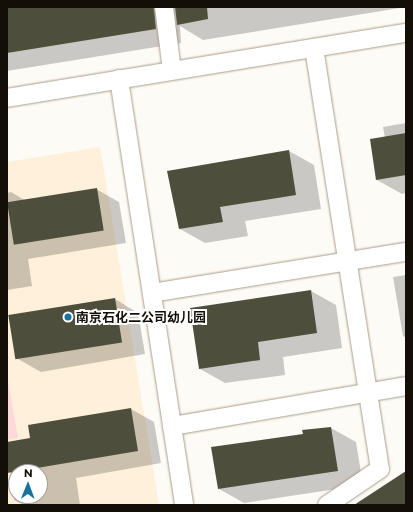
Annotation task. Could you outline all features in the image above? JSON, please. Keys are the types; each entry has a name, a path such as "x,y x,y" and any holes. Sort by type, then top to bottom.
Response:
{"lane":[{"path":"164,7 172,71"},
{"path":"7,98 406,33"},
{"path":"314,48 380,469 327,505"},
{"path":"119,79 184,505"},
{"path":"152,293 348,259 406,252"},
{"path":"172,426 406,386"}],"shaded area":[{"name":"南京石化二公司幼儿园","path":"100,147 159,505 7,505 7,162"},
{"path":"7,375 18,438 7,440"}],"building":[{"path":"7,7 154,7 156,29 7,53"},
{"path":"175,7 207,7 208,19 177,25"},
{"path":"406,133 406,175 376,180 370,139"},
{"path":"289,150 296,195 220,207 223,222 179,229 167,171"},
{"path":"97,188 104,230 14,245 7,202"},
{"path":"311,290 317,333 258,342 260,360 199,369 190,308"},
{"path":"115,298 122,342 15,359 8,315"},
{"path":"131,408 138,451 48,466 48,464 8,464 7,473 7,442 30,438 28,425"},
{"path":"331,427 338,471 218,489 211,447 303,434 302,430"},
{"path":"406,471 406,505 354,505"}],"place":[{"name":"南京石化二公司幼儿园","path":"68,317"}]}
